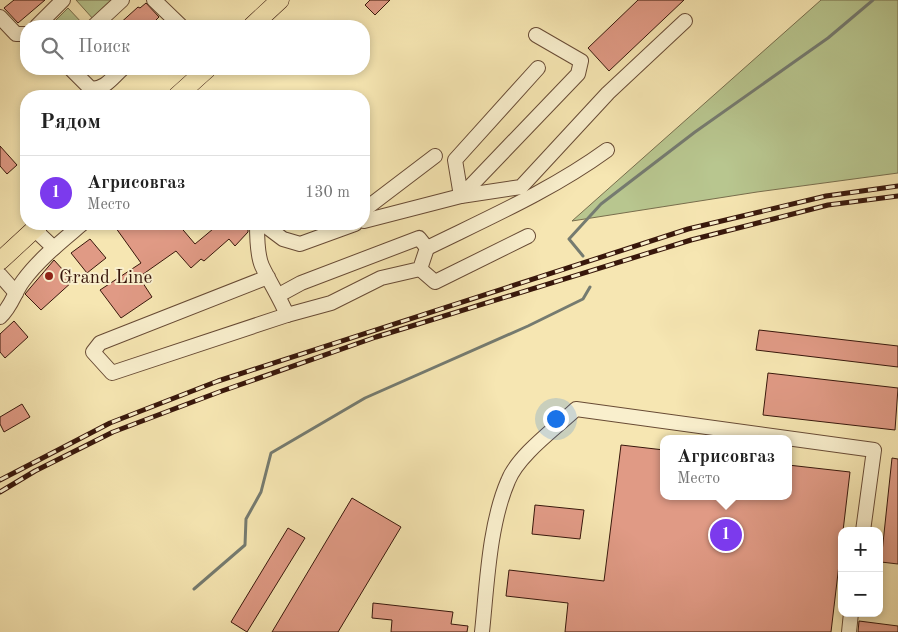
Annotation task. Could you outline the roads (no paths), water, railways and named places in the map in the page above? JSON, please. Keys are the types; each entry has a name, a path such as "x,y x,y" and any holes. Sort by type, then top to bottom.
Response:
{"main road":[{"path":"258,20 280,0"},
{"path":"184,90 200,75"},
{"path":"2,256 32,230"}],"lane":[{"path":"43,20 63,0"},
{"path":"100,20 122,0"},
{"path":"154,0 170,20"},
{"path":"0,17 16,34 20,34"},
{"path":"522,193 535,173 608,94 685,21"},
{"path":"461,196 578,74 580,61 536,35"},
{"path":"461,196 455,160 538,68"},
{"path":"78,75 91,88 97,89 103,87 116,75"},
{"path":"420,269 427,248 522,193 552,184 589,163 607,150"},
{"path":"370,205 435,156"},
{"path":"535,173 552,184"},
{"path":"370,219 461,196 522,193"},
{"path":"40,230 54,248"},
{"path":"0,317 10,306 22,281 54,248 75,230"},
{"path":"258,230 261,264 279,295 287,315"},
{"path":"271,230 284,239 300,244 333,230"},
{"path":"420,269 435,282 528,236"},
{"path":"279,295 310,279 419,238 427,248"},
{"path":"268,277 100,343 93,352 112,372 287,315 331,304 381,278 420,269"},
{"path":"0,275 16,293"},
{"path":"482,632 491,542 508,480 525,457 576,409 765,435"},
{"path":"792,439 874,450 864,527"},
{"path":"849,632 851,617"}],"waterway":[{"path":"583,256 569,239 601,204 695,132 828,38 873,0"},
{"path":"194,589 245,545 246,519 261,492 271,453 365,398 528,326 583,299 590,287"}],"railway":[{"path":"0,480 110,423 218,381 688,229 826,196 898,186"},
{"path":"0,492 35,471 113,432 219,392 376,337 691,240 828,205 898,196"}],"place":[{"name":"Grand Line","path":"49,276"},
{"name":"Агрисовгаз","path":"726,535"}]}
